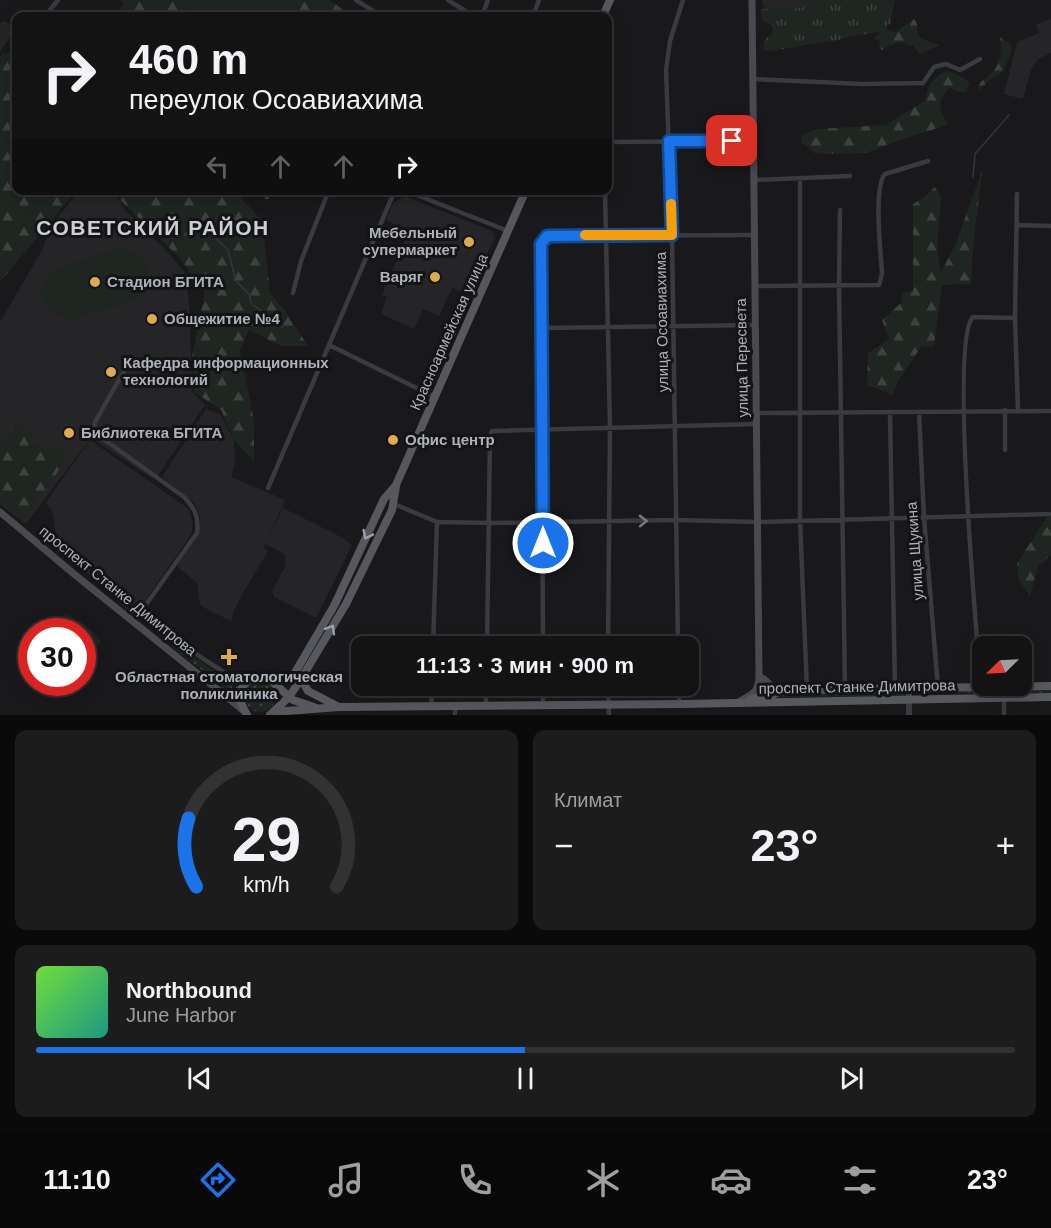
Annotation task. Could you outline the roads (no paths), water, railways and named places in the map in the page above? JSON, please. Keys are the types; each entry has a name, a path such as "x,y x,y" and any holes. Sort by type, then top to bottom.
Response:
{"main road":[{"name":"улица Пересвета","path":"735,704 755,693 759,686 752,0"},
{"name":"Красноармейская улица","path":"396,485 524,195"},
{"path":"219,690 227,693 243,687 252,678 280,680 297,677 346,604 394,504 396,485"},
{"path":"272,714 288,697 384,499 396,485"},
{"name":"проспект Станке Димитрова","path":"0,512 248,714"},
{"path":"759,674 769,685 785,691"},
{"path":"759,674 770,694 784,701"},
{"name":"проспект Станке Димитрова","path":"297,677 308,691 339,707"},
{"path":"266,678 288,697 315,708"},
{"path":"272,714 280,698 276,685"},
{"name":"проспект Станке Димитрова","path":"1032,686 1051,686"},
{"path":"243,687 240,700 248,714"},
{"name":"проспект Станке Димитрова","path":"735,704 785,691 972,687"},
{"name":"проспект Станке Димитрова","path":"315,708 431,707 455,711 486,707 1051,697"},
{"path":"272,714 315,708"}],"street":[{"path":"48,12 58,0"},
{"path":"356,0 375,12"},
{"path":"448,0 467,12"},
{"name":"улица Осоавиахима","path":"678,636 674,326 666,70 670,41 683,0"},
{"path":"753,79 862,84 923,83 934,67 946,64 960,70 980,59"},
{"path":"612,142 753,141"},
{"path":"755,286 879,285 882,274 878,203 881,179 885,174 928,161"},
{"path":"754,180 850,176"},
{"path":"800,178 800,520 807,690"},
{"path":"1017,194 1015,318 1018,411"},
{"path":"293,292 301,261 328,195"},
{"path":"268,488 393,195"},
{"path":"417,195 508,231"},
{"path":"605,195 610,428 609,636"},
{"path":"840,210 845,689"},
{"path":"1017,225 1051,226"},
{"path":"543,636 541,244 547,236 754,235"},
{"path":"977,636 964,411 964,344 968,321 973,317 1015,318"},
{"path":"542,328 755,325"},
{"path":"329,345 435,397"},
{"name":"проспект Станке Димитрова","path":"124,371 98,415 94,431 184,497 196,510 198,520 197,532 140,613 243,687"},
{"path":"1005,410 1005,450"},
{"path":"756,414 1051,411"},
{"name":"улица Щукина","path":"919,412 924,517 938,688"},
{"path":"890,413 895,688"},
{"path":"487,636 490,436 492,430 756,424"},
{"path":"394,504 437,522 490,523 676,520 758,522 1049,514"},
{"path":"434,636 437,522"},
{"path":"909,688 909,715"},
{"path":"431,707 432,696"},
{"path":"486,696 486,707"},
{"path":"543,696 543,706"},
{"path":"609,696 609,715"},
{"path":"679,696 679,704"},
{"path":"1004,697 1004,715"}],"waterway":[{"path":"973,177 975,154 1009,115"},
{"path":"211,234 228,250 236,281 249,294 251,303 282,327"}],"place":[{"name":"Мебельный супермаркет","path":"469,242"},
{"name":"Варяг","path":"435,277"},
{"name":"Стадион БГИТА","path":"95,282"},
{"name":"Общежитие №4","path":"152,319"},
{"name":"Кафедра информационных технологий","path":"111,372"},
{"name":"Библиотека БГИТА","path":"69,433"},
{"name":"Офис центр","path":"393,440"},
{"name":"Областная стоматологическая поликлиника","path":"229,657"}],"district":[{"name":"СОВЕТСКИЙ РАЙОН","path":"153,228"}]}
